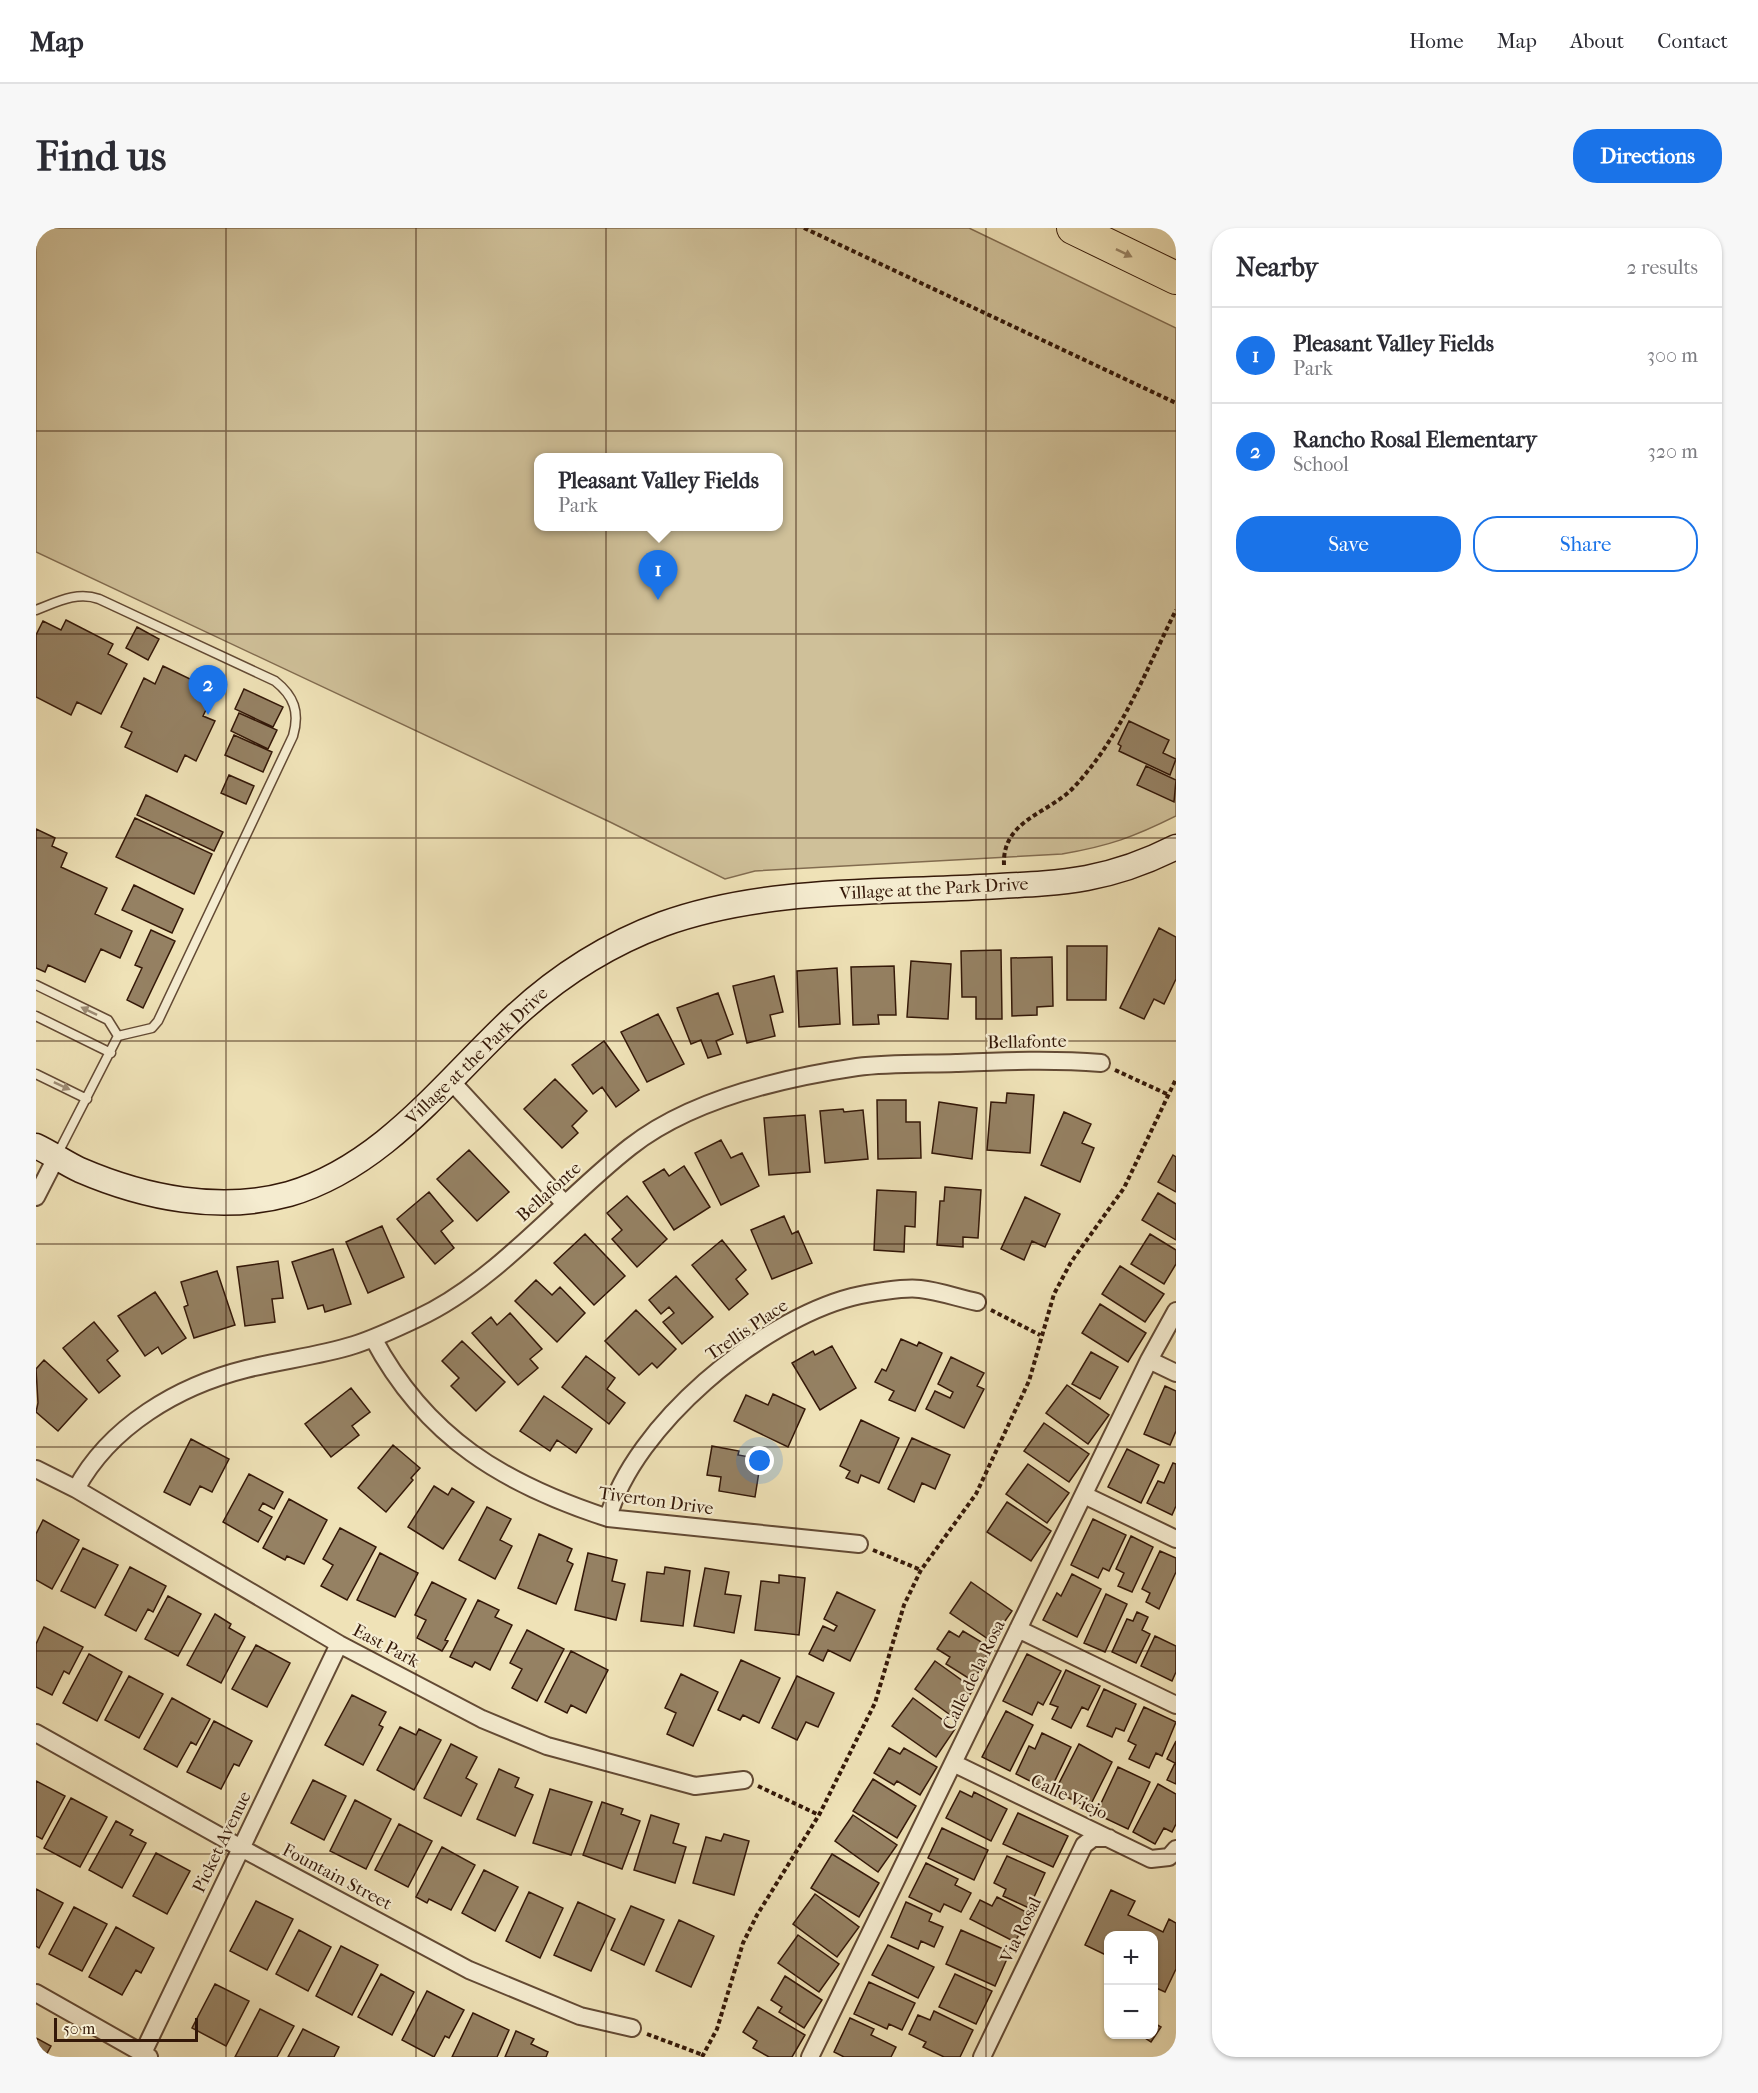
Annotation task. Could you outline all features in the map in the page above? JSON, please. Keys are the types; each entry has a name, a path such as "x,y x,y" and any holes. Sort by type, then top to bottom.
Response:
{"highway":[{"path":"1073,228 1176,278"}],"street":[{"name":"Village at the Park Drive","path":"46,1151 80,1170 138,1190 187,1202 238,1203 289,1194 341,1172 397,1132 514,1017 549,987 621,943 662,925 744,903 1092,879 1143,864 1176,847"},
{"name":"Bellafonte","path":"76,1489 88,1467 133,1421 193,1386 244,1369 352,1346 422,1316 474,1286 564,1203 632,1145 705,1104 775,1083 859,1067 1051,1059 1101,1063"},
{"path":"451,1081 564,1203"},
{"path":"36,1197 46,1151"},
{"name":"Trellis Place","path":"608,1518 615,1493 629,1468 664,1422 723,1367 791,1319 853,1296 918,1289 977,1302"},
{"name":"Calle de la Rosa","path":"810,2057 1149,1360 1176,1311"},
{"name":"Tiverton Drive","path":"373,1338 388,1365 431,1421 491,1469 569,1505 608,1518 859,1544"},
{"path":"1149,1360 1176,1373"},
{"name":"East Park","path":"36,1469 76,1489 339,1644 482,1719 547,1746 695,1786 744,1780"},
{"path":"1084,1495 1176,1539"},
{"path":"1018,1629 1176,1705"},
{"name":"Picket Avenue","path":"144,2056 339,1644"},
{"name":"Fountain Street","path":"36,1733 241,1848 469,1970 580,2016 632,2028"},
{"name":"Calle Viejo","path":"953,1763 1151,1859 1173,1853"},
{"name":"Via Rosal","path":"982,2057 1084,1845 1093,1838 1109,1838"},
{"path":"36,1993 144,2056"}],"lane":[{"path":"36,610 75,596 88,595 274,681 285,689 294,702 296,713 293,736 159,1021 152,1028 118,1036"},
{"path":"36,985 108,1020 118,1036"},
{"path":"36,1016 111,1053"},
{"path":"46,1151 87,1098 118,1036"},
{"path":"36,1074 87,1098"}],"path":[{"path":"804,228 1176,403"},
{"path":"1006,885 1004,859 1011,835 1026,818 1062,800 1095,763 1110,740 1176,609"},
{"path":"1101,1063 1169,1095"},
{"path":"632,2028 703,2056 717,2030 743,1943 819,1815 875,1703 904,1605 921,1570 976,1494 1029,1381 1040,1335 1054,1294 1071,1262 1124,1188 1176,1079"},
{"path":"977,1302 1040,1335"},
{"path":"859,1544 921,1570"},
{"path":"744,1780 819,1815"}],"shaded area":[{"path":"36,228 969,228 1176,328 1176,816 1121,840 1062,854 755,871 725,879 610,822 36,552"}],"building":[{"path":"66,620 113,644 108,654 127,664 101,714 77,702 71,715 36,697 36,635 43,621 61,630"},
{"path":"137,627 159,639 148,660 126,648"},
{"path":"163,666 215,691 203,716 215,721 196,761 185,755 177,772 125,747 132,732 121,727 144,678 155,684"},
{"path":"244,689 283,707 273,727 235,709"},
{"path":"239,713 277,730 268,749 231,731"},
{"path":"1129,721 1169,740 1163,753 1176,759 1170,775 1119,751 1121,746 1118,744"},
{"path":"234,735 272,752 263,772 225,755"},
{"path":"1146,766 1176,780 1174,802 1137,785"},
{"path":"229,775 254,786 246,804 221,793"},
{"path":"146,795 223,832 214,851 137,815"},
{"path":"135,818 212,854 194,894 116,857"},
{"path":"36,829 55,838 52,846 67,853 61,867 107,888 95,914 132,931 120,958 101,949 85,982 48,965 45,972 36,968"},
{"path":"134,885 183,909 172,933 122,910"},
{"path":"1159,928 1176,937 1176,979 1164,1004 1154,999 1144,1019 1120,1008"},
{"path":"151,930 175,941 143,1008 127,1000 142,968 135,965"},
{"path":"1067,946 1107,946 1106,1000 1067,1000"},
{"path":"1001,950 1002,1019 976,1019 976,997 962,997 961,951"},
{"path":"1052,957 1053,1006 1037,1007 1037,1015 1012,1016 1011,958"},
{"path":"911,961 951,964 948,1019 907,1017"},
{"path":"894,966 896,1015 878,1015 879,1024 853,1025 851,967"},
{"path":"837,968 840,1024 799,1027 797,971"},
{"path":"774,976 783,1012 770,1015 775,1036 747,1043 733,986"},
{"path":"718,993 733,1034 716,1041 721,1054 708,1058 701,1040 691,1044 677,1008"},
{"path":"658,1014 684,1064 647,1082 621,1032"},
{"path":"604,1041 639,1090 616,1107 602,1087 593,1094 572,1065"},
{"path":"555,1079 587,1111 572,1126 578,1133 562,1148 524,1109"},
{"path":"1007,1093 1034,1095 1030,1153 987,1150 991,1102 1006,1103"},
{"path":"877,1100 906,1100 906,1122 920,1122 921,1158 878,1159"},
{"path":"939,1102 977,1108 972,1159 932,1153"},
{"path":"843,1109 844,1112 863,1110 868,1159 825,1163 820,1111"},
{"path":"1064,1112 1091,1124 1082,1143 1094,1148 1080,1182 1041,1165"},
{"path":"805,1115 810,1172 769,1175 764,1118"},
{"path":"721,1140 731,1158 742,1153 759,1186 721,1205 695,1153"},
{"path":"469,1150 509,1192 477,1221 437,1179"},
{"path":"1173,1155 1176,1157 1176,1192 1158,1182"},
{"path":"684,1166 710,1207 674,1230 643,1182 664,1169 669,1176"},
{"path":"945,1187 981,1190 978,1238 963,1237 963,1247 937,1245 940,1201 944,1201"},
{"path":"877,1190 916,1192 915,1227 905,1226 904,1252 874,1250"},
{"path":"429,1192 453,1221 441,1231 454,1248 435,1264 397,1219"},
{"path":"1158,1193 1176,1204 1176,1240 1142,1220"},
{"path":"627,1196 667,1239 637,1267 612,1239 622,1230 607,1213"},
{"path":"1025,1197 1060,1214 1045,1247 1032,1241 1024,1260 1001,1249"},
{"path":"784,1216 792,1234 798,1231 812,1263 772,1279 751,1230"},
{"path":"382,1226 404,1277 368,1293 346,1242"},
{"path":"585,1234 625,1276 594,1305 554,1263"},
{"path":"1150,1234 1176,1250 1176,1264 1164,1284 1131,1264"},
{"path":"722,1240 746,1270 736,1279 748,1294 729,1310 692,1265"},
{"path":"333,1249 351,1304 325,1312 323,1305 308,1309 292,1262"},
{"path":"278,1261 283,1298 272,1299 275,1322 245,1326 237,1267"},
{"path":"1120,1266 1164,1294 1145,1322 1102,1294"},
{"path":"217,1271 235,1325 194,1338 184,1307 188,1305 181,1282"},
{"path":"676,1276 713,1317 682,1344 663,1322 674,1313 669,1307 661,1314 649,1300"},
{"path":"536,1280 552,1295 560,1287 585,1313 557,1342 515,1301"},
{"path":"155,1292 186,1338 162,1354 158,1347 145,1356 118,1316"},
{"path":"1100,1304 1146,1333 1128,1362 1082,1333"},
{"path":"636,1310 676,1349 657,1368 652,1363 639,1375 605,1341"},
{"path":"510,1313 542,1349 530,1359 538,1368 518,1385 472,1333 491,1317 497,1325"},
{"path":"94,1322 118,1351 107,1360 120,1376 99,1393 63,1348"},
{"path":"901,1339 917,1346 919,1342 942,1353 915,1411 889,1400 894,1391 875,1382 882,1369 886,1371"},
{"path":"462,1341 505,1382 476,1411 451,1386 459,1378 442,1361"},
{"path":"832,1346 856,1388 820,1410 792,1363 813,1351 815,1355"},
{"path":"1091,1352 1118,1367 1100,1399 1072,1384"},
{"path":"586,1356 615,1378 607,1389 625,1403 609,1424 562,1387"},
{"path":"951,1357 984,1373 977,1386 984,1389 964,1428 926,1409 935,1391 950,1398 953,1392 938,1384"},
{"path":"44,1360 87,1399 58,1431 36,1412 38,1403 36,1369"},
{"path":"1067,1385 1109,1415 1088,1444 1046,1413"},
{"path":"1165,1386 1176,1391 1176,1431 1170,1445 1144,1434"},
{"path":"351,1388 370,1412 352,1426 359,1435 331,1457 305,1424"},
{"path":"773,1394 805,1409 788,1447 734,1421 746,1395 768,1405"},
{"path":"544,1396 592,1429 576,1453 557,1440 550,1451 520,1431"},
{"path":"861,1420 899,1438 879,1483 861,1475 858,1483 846,1478 850,1471 840,1466"},
{"path":"1044,1423 1089,1454 1069,1482 1024,1451"},
{"path":"912,1438 950,1455 935,1489 922,1483 914,1502 888,1489"},
{"path":"191,1439 229,1459 212,1492 200,1486 190,1505 164,1492"},
{"path":"393,1445 420,1468 386,1512 358,1488"},
{"path":"712,1446 739,1451 738,1455 761,1459 755,1497 719,1491 721,1477 707,1475"},
{"path":"1127,1449 1159,1465 1141,1503 1108,1487"},
{"path":"1173,1463 1176,1464 1176,1506 1172,1515 1147,1503 1158,1481 1164,1483"},
{"path":"1028,1464 1069,1493 1047,1523 1006,1494"},
{"path":"249,1474 283,1492 274,1509 263,1503 259,1510 272,1517 258,1542 223,1522"},
{"path":"434,1486 448,1495 452,1488 474,1502 443,1549 408,1527"},
{"path":"289,1499 327,1520 304,1564 287,1556 285,1560 263,1548"},
{"path":"1007,1502 1051,1531 1031,1561 987,1532"},
{"path":"487,1507 511,1519 500,1540 512,1546 495,1579 459,1560"},
{"path":"1093,1519 1126,1535 1109,1571 1103,1568 1098,1578 1071,1565"},
{"path":"43,1520 79,1540 52,1589 36,1580 36,1534"},
{"path":"340,1528 376,1547 347,1600 321,1586 333,1565 323,1559"},
{"path":"539,1534 572,1549 567,1561 573,1564 556,1604 518,1588"},
{"path":"1131,1536 1153,1547 1132,1592 1118,1586 1124,1573 1116,1569"},
{"path":"83,1548 118,1565 95,1608 61,1591"},
{"path":"1160,1551 1176,1558 1176,1572 1159,1609 1146,1602 1150,1593 1142,1589"},
{"path":"380,1553 418,1573 395,1617 357,1600"},
{"path":"588,1553 617,1560 612,1581 625,1584 616,1620 575,1610"},
{"path":"130,1567 166,1586 153,1612 148,1609 136,1631 105,1615"},
{"path":"665,1567 690,1571 683,1626 641,1621 647,1572 664,1574"},
{"path":"705,1568 729,1572 725,1594 741,1596 734,1633 694,1626"},
{"path":"1072,1574 1101,1589 1077,1637 1043,1620 1057,1593 1061,1596"},
{"path":"779,1575 805,1578 799,1635 755,1630 761,1581 779,1583"},
{"path":"432,1582 466,1599 445,1640 448,1641 442,1651 417,1638 426,1620 415,1615"},
{"path":"971,1582 1012,1611 991,1641 950,1613"},
{"path":"837,1592 875,1610 850,1661 828,1650 823,1661 809,1654 823,1626 834,1631 837,1626 824,1619"},
{"path":"1106,1594 1127,1604 1105,1652 1084,1643"},
{"path":"168,1596 201,1614 178,1656 145,1639"},
{"path":"478,1600 499,1610 495,1617 512,1625 490,1670 475,1662 472,1667 450,1657"},
{"path":"1137,1612 1148,1617 1142,1630 1150,1634 1136,1663 1112,1652 1127,1619 1133,1621"},
{"path":"215,1614 231,1624 229,1628 245,1637 221,1683 187,1665"},
{"path":"44,1627 83,1647 69,1674 64,1671 52,1695 36,1687 36,1644"},
{"path":"527,1630 564,1649 537,1701 512,1688 522,1669 510,1663"},
{"path":"949,1631 959,1637 963,1631 993,1649 973,1681 946,1664 950,1657 937,1649"},
{"path":"1155,1636 1176,1646 1176,1672 1172,1681 1141,1666"},
{"path":"256,1645 290,1663 267,1707 232,1689"},
{"path":"571,1651 608,1670 586,1713 571,1705 567,1713 545,1702"},
{"path":"89,1654 122,1672 97,1721 63,1703"},
{"path":"1027,1654 1061,1671 1043,1705 1038,1702 1032,1715 1003,1701"},
{"path":"741,1660 780,1678 759,1723 743,1715 740,1720 718,1710"},
{"path":"935,1661 974,1689 953,1717 915,1689"},
{"path":"1066,1670 1100,1686 1088,1710 1082,1707 1071,1728 1052,1719 1058,1707 1050,1704"},
{"path":"681,1674 718,1692 693,1746 667,1734 676,1713 665,1708"},
{"path":"129,1676 163,1694 139,1738 105,1720"},
{"path":"797,1676 834,1693 818,1727 806,1722 797,1740 772,1728"},
{"path":"1104,1689 1136,1704 1124,1731 1116,1728 1112,1737 1087,1726"},
{"path":"352,1695 386,1712 379,1725 383,1727 363,1765 325,1745"},
{"path":"172,1698 210,1719 196,1745 191,1742 177,1767 144,1749"},
{"path":"913,1698 955,1729 936,1757 892,1726"},
{"path":"1144,1707 1176,1722 1162,1756 1156,1753 1149,1768 1129,1759 1136,1745 1128,1741"},
{"path":"1006,1711 1033,1725 1010,1771 982,1757"},
{"path":"214,1721 252,1741 239,1766 234,1764 221,1789 187,1772"},
{"path":"400,1727 416,1735 419,1729 441,1740 414,1790 377,1770"},
{"path":"1042,1733 1071,1747 1050,1791 1016,1774 1029,1746 1035,1749"},
{"path":"1176,1741 1176,1784 1167,1780 1175,1763 1167,1759"},
{"path":"451,1744 477,1757 466,1778 477,1784 461,1816 424,1798"},
{"path":"1079,1744 1112,1762 1089,1808 1055,1791"},
{"path":"889,1748 900,1754 904,1748 937,1767 920,1795 897,1781 894,1785 874,1773"},
{"path":"1118,1767 1150,1782 1128,1829 1096,1814"},
{"path":"499,1769 519,1778 515,1787 533,1795 515,1836 477,1819"},
{"path":"873,1779 916,1806 897,1838 853,1811"},
{"path":"313,1780 346,1796 324,1840 291,1823"},
{"path":"36,1781 65,1796 42,1839 36,1836"},
{"path":"1158,1784 1176,1794 1176,1824 1172,1832 1164,1828 1155,1844 1133,1832"},
{"path":"550,1789 592,1802 571,1855 533,1843"},
{"path":"960,1791 972,1797 974,1792 1007,1809 991,1841 946,1818"},
{"path":"71,1798 107,1817 80,1867 44,1848"},
{"path":"355,1800 391,1819 366,1869 330,1851"},
{"path":"602,1802 623,1809 621,1814 640,1821 622,1869 583,1855"},
{"path":"1018,1813 1068,1836 1053,1867 1003,1844"},
{"path":"651,1815 679,1824 673,1843 686,1847 675,1883 634,1870"},
{"path":"853,1815 897,1845 878,1872 835,1841"},
{"path":"116,1821 133,1830 130,1835 146,1843 122,1888 89,1870"},
{"path":"399,1824 432,1841 408,1887 375,1870"},
{"path":"942,1828 988,1850 974,1880 928,1858"},
{"path":"724,1834 749,1841 734,1895 693,1883 706,1837 721,1841"},
{"path":"442,1847 475,1865 451,1910 429,1899 427,1903 416,1897"},
{"path":"156,1853 190,1871 167,1914 133,1896"},
{"path":"832,1854 879,1883 859,1917 811,1888"},
{"path":"1007,1856 1045,1873 1029,1908 1003,1896 1006,1889 994,1883"},
{"path":"926,1863 958,1879 955,1885 971,1893 961,1912 944,1904 940,1912 909,1897"},
{"path":"484,1870 518,1887 495,1931 462,1913"},
{"path":"36,1889 63,1903 39,1948 36,1946"},
{"path":"1111,1890 1135,1901 1128,1915 1163,1932 1169,1919 1176,1923 1176,1969 1165,1992 1158,1989 1158,1931 1104,1931 1104,1954 1085,1945"},
{"path":"529,1892 563,1908 540,1958 506,1941"},
{"path":"815,1894 859,1927 837,1957 793,1924"},
{"path":"997,1897 1030,1914 1015,1942 970,1919 980,1900 992,1906"},
{"path":"256,1901 293,1919 267,1970 230,1951"},
{"path":"578,1902 615,1919 591,1971 554,1955"},
{"path":"906,1902 932,1914 929,1921 943,1927 934,1947 921,1941 918,1949 891,1937"},
{"path":"631,1906 664,1920 644,1965 611,1950"},
{"path":"74,1907 107,1924 82,1971 49,1954"},
{"path":"679,1920 714,1936 691,1987 656,1971"},
{"path":"116,1927 154,1948 141,1973 136,1970 122,1995 89,1977"},
{"path":"299,1930 331,1947 308,1991 276,1974"},
{"path":"961,1930 1010,1952 995,1986 946,1964"},
{"path":"798,1935 839,1964 819,1992 778,1963"},
{"path":"888,1945 934,1967 918,1998 872,1975"},
{"path":"341,1946 378,1965 352,2015 316,1996"},
{"path":"381,1974 414,1992 392,2035 358,2017"},
{"path":"955,1974 992,1991 976,2024 939,2007"},
{"path":"785,1976 822,2000 804,2028 779,2012 782,2007 771,2000"},
{"path":"869,1982 915,2003 902,2030 889,2024 887,2029 854,2014"},
{"path":"215,1984 249,2001 226,2046 192,2028"},
{"path":"427,1991 464,2010 449,2038 445,2036 434,2057 402,2040"},
{"path":"758,2007 805,2035 792,2057 769,2057 753,2048 757,2041 743,2032"},
{"path":"260,2009 294,2026 277,2057 235,2057"},
{"path":"934,2011 973,2030 960,2057 944,2057 923,2047 926,2042 909,2034 918,2015 930,2020"},
{"path":"473,2013 509,2030 497,2057 452,2057"},
{"path":"850,2018 874,2029 871,2035 896,2047 891,2057 844,2057 834,2052"},
{"path":"303,2029 339,2047 334,2057 288,2057"},
{"path":"516,2031 534,2039 531,2044 548,2052 546,2057 505,2057"},
{"path":"36,2038 51,2046 45,2057 36,2057"}],"place":[{"name":"Pleasant Valley Fields","path":"658,600"},
{"name":"Rancho Rosal Elementary","path":"208,715"}]}
